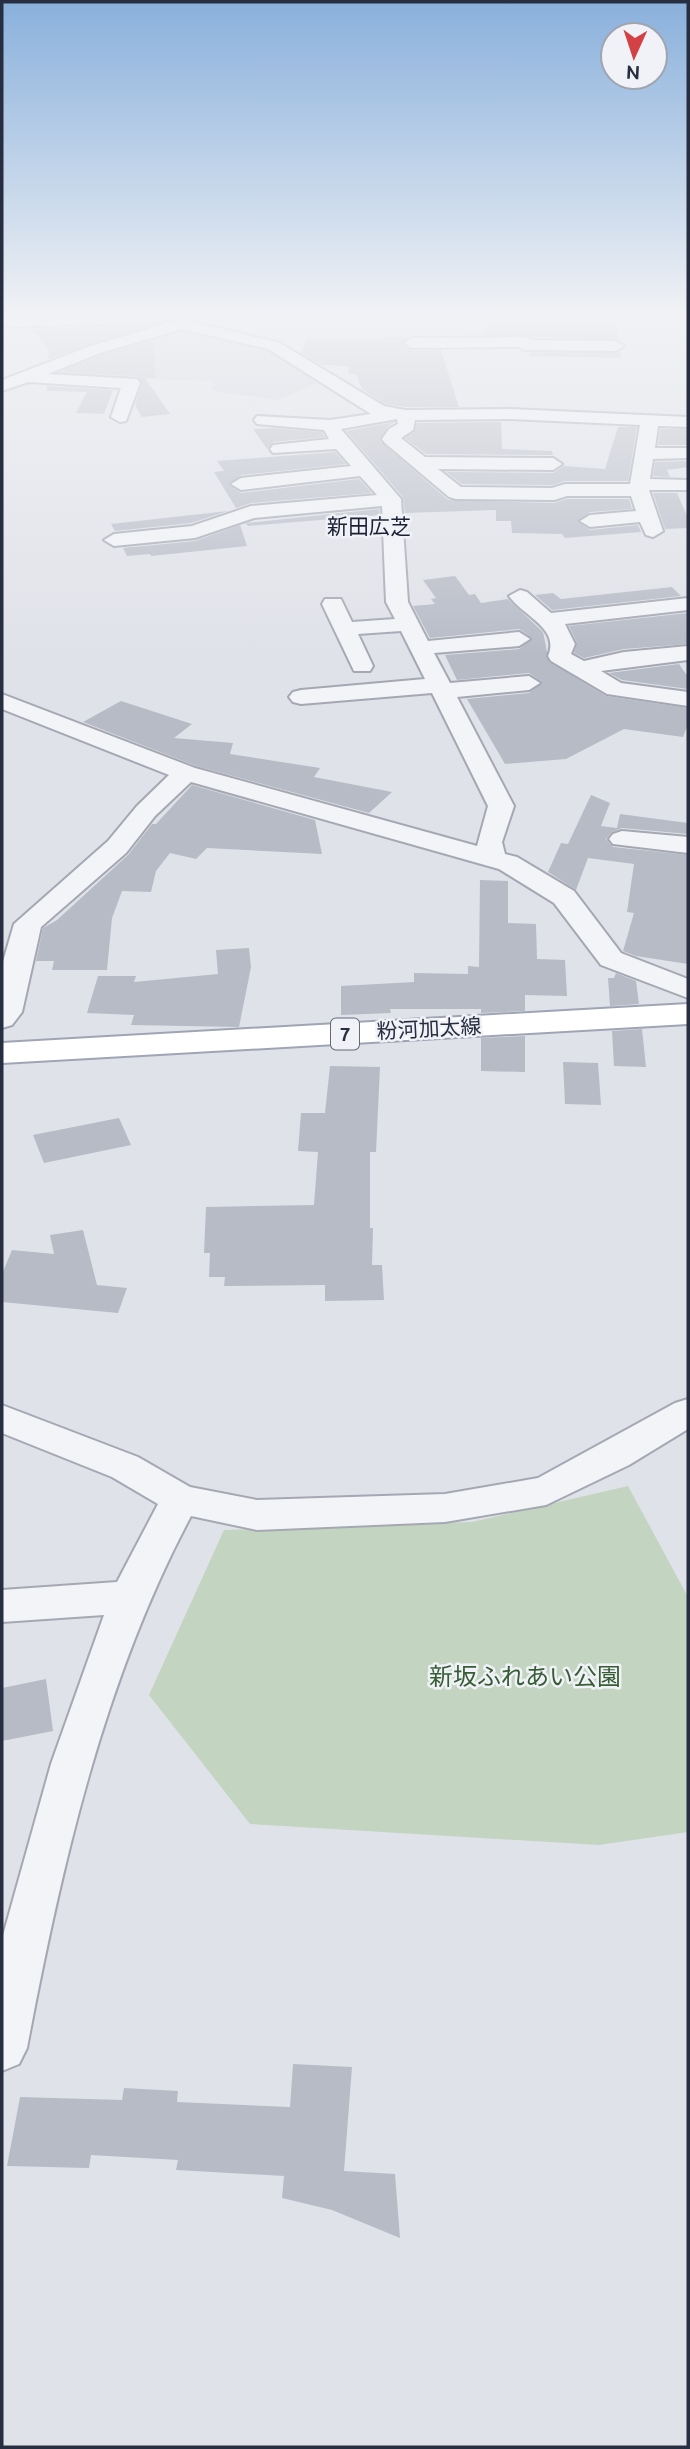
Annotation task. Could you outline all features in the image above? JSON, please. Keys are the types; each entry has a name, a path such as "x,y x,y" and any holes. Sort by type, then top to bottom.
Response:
{"main road":[{"name":"粉河加太線","path":"2,1053 688,1014"}],"street":[{"path":"301,427 336,434 391,499 397,602 502,806 489,842 493,859"},
{"path":"279,449 353,427"},
{"path":"405,427 391,439 456,493 529,494 685,485"},
{"path":"590,521 650,523 639,487 649,427"},
{"path":"643,454 688,453"},
{"path":"418,463 553,464"},
{"path":"241,484 365,470"},
{"path":"529,494 532,519"},
{"path":"114,540 195,532 251,512 391,499"},
{"path":"520,596 560,631 564,644 559,656 580,669 615,690 688,699"},
{"path":"333,604 362,666"},
{"path":"546,620 688,604"},
{"path":"344,629 409,624"},
{"path":"421,648 519,639"},
{"path":"580,669 624,659 688,653"},
{"path":"301,697 529,683"},
{"path":"7,710 186,773 508,863 564,897 611,959 688,989"},
{"path":"2,1018 7,1012 16,964 28,924 117,847 146,811 186,773"},
{"path":"622,839 688,845"},
{"path":"2,1418 125,1467 180,1499 257,1515 445,1508 546,1491 616,1455 688,1412"},
{"path":"2,2048 17,1966 71,1774 131,1597 180,1499"},
{"path":"2,1606 131,1597"}],"green space":[{"name":"新坂ふれあい公園","path":"628,1486 688,1597 688,1832 599,1845 250,1824 149,1695 224,1530 472,1522"}],"building":[{"path":"387,427 380,441 448,500 554,503 567,499 629,499 632,509 590,512 578,522 590,530 638,525 641,532 565,538 562,534 512,533 511,521 496,521 496,510 405,513 403,497 346,431"},
{"path":"416,427 501,427 502,449 552,451 553,455 426,454 405,438 414,432"},
{"path":"618,427 637,427 628,481 565,481 552,485 462,484 446,472 553,473 564,466 605,469"},
{"path":"253,429 322,432 325,437 273,442 267,449"},
{"path":"660,429 688,429 688,445 658,445"},
{"path":"335,452 346,464 241,475 229,485 241,493 359,479 372,493 251,503 236,508 214,472 224,471 217,461"},
{"path":"688,461 688,467 667,470 670,477 653,476 655,462"},
{"path":"653,493 677,493 688,518 688,528 665,529"},
{"path":"379,509 380,515 248,526 246,523"},
{"path":"228,511 191,523 115,531 111,524"},
{"path":"240,525 247,546 151,556 127,556 123,548 195,541"},
{"path":"455,576 469,595 475,594 481,603 508,599 543,632 549,662 606,696 688,708 688,724 683,737 624,729 566,759 505,764 467,699 529,693 542,682 529,673 457,680 445,655 519,649 532,638 519,629 430,638 413,606 435,604 431,599 436,598 423,580"},
{"path":"672,587 681,596 552,610 535,595 553,593 561,599"},
{"path":"688,613 688,644 624,649 584,658 574,653 577,643 569,626"},
{"path":"679,664 688,677 688,689 622,680 609,673"},
{"path":"121,701 192,724 174,738 233,743 230,754 320,768 314,777 392,792 369,813 196,766 83,722"},
{"path":"192,785 315,820 322,854 207,848 196,859 170,853 156,871 151,892 122,891 112,918 107,970 52,970 54,961 36,961 43,928 57,920 128,855 152,824 156,824"},
{"path":"591,795 610,803 601,826 617,828 620,814 688,823 688,834 622,828 612,832 606,839 613,847 688,855 688,964 636,956 623,951 634,913 627,912 634,864 588,858 576,890 548,872 561,843 568,844"},
{"path":"480,880 508,881 508,923 536,924 537,959 565,960 567,996 525,995 525,1011 481,1013 481,1009 390,1009 391,1013 341,1015 341,986 414,982 414,973 468,974 468,966 479,967"},
{"path":"249,948 251,967 239,1027 131,1025 134,1015 87,1013 98,976 136,976 134,982 218,974 216,950"},
{"path":"616,973 636,981 639,1004 610,1006 608,978 614,978"},
{"path":"642,1029 646,1067 614,1066 612,1031"},
{"path":"525,1036 525,1072 481,1071 481,1038"},
{"path":"563,1062 598,1063 601,1105 565,1104"},
{"path":"330,1066 380,1067 376,1152 370,1152 370,1228 373,1228 372,1265 382,1265 384,1300 325,1301 325,1285 224,1286 225,1277 209,1277 210,1253 204,1253 206,1207 314,1205 318,1152 298,1151 301,1113 325,1113"},
{"path":"119,1118 131,1145 44,1163 33,1135"},
{"path":"83,1230 97,1285 127,1288 118,1313 2,1302 2,1274 12,1250 54,1254 50,1235"},
{"path":"46,1679 53,1731 2,1741 2,1688"},
{"path":"293,2064 352,2067 344,2171 395,2174 400,2238 332,2210 282,2198 284,2176 176,2170 178,2160 91,2155 89,2168 7,2166 20,2097 122,2100 124,2088 178,2091 177,2102 290,2107"}],"district":[{"name":"新田広芝","path":"369,527"}]}
